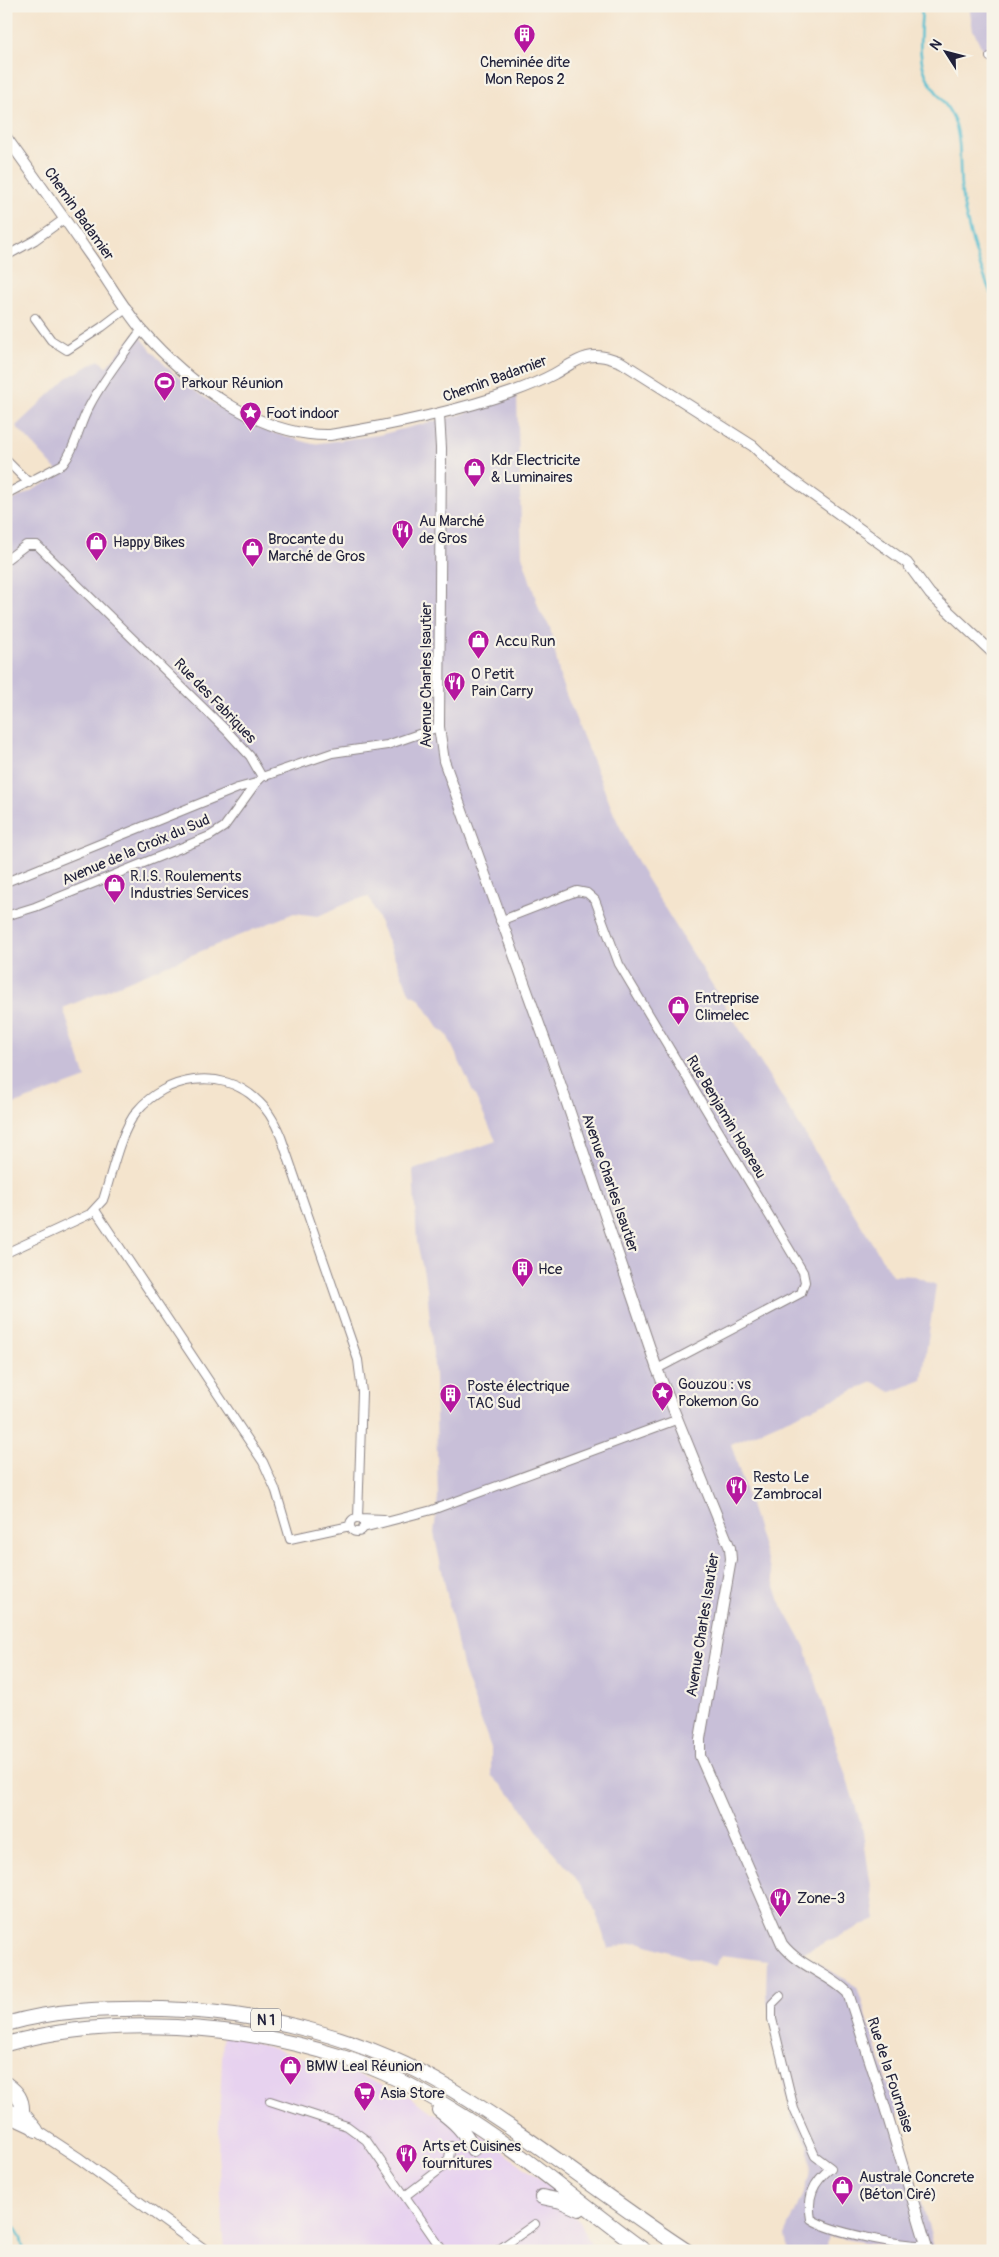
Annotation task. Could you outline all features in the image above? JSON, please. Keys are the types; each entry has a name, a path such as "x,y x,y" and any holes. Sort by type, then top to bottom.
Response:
{"highway":[{"name":"N 1","path":"6,2024 53,2015 118,2008 189,2010 257,2018 322,2033 357,2044 420,2072 450,2088 504,2123 644,2223 687,2251"},
{"name":"N 1","path":"6,2044 92,2028 164,2026 243,2034 345,2058 385,2074 424,2093 476,2124 645,2251"},
{"path":"273,2040 346,2066 414,2096 439,2110 459,2126 467,2135 473,2149"},
{"path":"6,2084 15,2090 23,2105 22,2113 36,2130"},
{"path":"542,2197 561,2200 603,2221"}],"street":[{"name":"Chemin Badamier","path":"6,137 142,329 173,364 202,386 235,407 282,428 314,435 330,435 440,415 514,392 553,375 576,361 587,357 598,356 621,362 753,446 777,469 907,563 930,594 993,653"},
{"path":"6,256 35,240 64,219"},
{"path":"35,318 51,340 67,350 127,308"},
{"path":"6,494 63,464 69,456 78,428 90,404 142,329"},
{"name":"Avenue Charles Isautier","path":"440,415 439,727 444,761 500,921 556,1071 657,1369 676,1420 730,1548 731,1559 700,1739 700,1756 782,1944"},
{"path":"6,460 30,483"},
{"name":"Rue des Fabriques","path":"6,560 26,545 37,545 228,732 250,756 262,777"},
{"path":"262,777 332,753 381,746 439,727"},
{"name":"Avenue de la Croix du Sud","path":"6,916 35,907 210,836 224,827 262,777"},
{"name":"Avenue de la Croix du Sud","path":"6,882 238,788 256,783"},
{"name":"Rue Benjamin Hoareau","path":"500,921 576,891 587,892 595,900 619,964 803,1272 805,1282 801,1293 657,1369"},
{"path":"6,1253 95,1210 103,1200 128,1124 150,1097 166,1087 198,1079 221,1081 244,1090 266,1110 274,1121 281,1137 358,1360 362,1392 359,1518 364,1524 363,1528"},
{"path":"95,1210 263,1462 276,1491 290,1539 350,1526"},
{"path":"350,1526 356,1532 363,1528 432,1510 676,1420"},
{"path":"350,1526 352,1520 359,1518 394,1520"},
{"name":"Rue de la Fournaise","path":"780,1996 772,2004 772,2019 794,2109 815,2156 831,2168 818,2178 812,2192 809,2208 811,2219 818,2224 854,2234 928,2248 848,1993 841,1986 799,1962 782,1944"},
{"path":"270,2102 347,2126 366,2140 443,2251"},
{"path":"6,2108 22,2113 65,2145 80,2159"},
{"path":"6,2116 36,2130 80,2159 206,2251"},
{"path":"405,2196 443,2167 449,2158 451,2146"},
{"path":"498,2251 535,2224"}],"shaded area":[{"path":"969,6 993,6 993,71 973,30"},
{"path":"137,332 155,355 171,371 192,389 222,409 263,430 313,444 379,435 459,415 517,397 522,555 540,612 550,627 561,682 614,814 638,865 892,1275 915,1276 936,1285 922,1380 891,1392 873,1382 731,1444 780,1602 805,1647 862,1827 876,1919 802,1953 857,1987 897,2111 935,2251 914,2251 828,2236 825,2251 788,2251 785,2235 810,2177 809,2146 792,2119 766,1995 767,1961 722,1955 715,1966 638,1942 608,1948 592,1902 573,1874 546,1844 518,1802 491,1775 491,1748 463,1670 434,1533 438,1497 435,1376 427,1288 417,1242 413,1170 496,1141 447,1035 438,1027 419,998 410,994 369,897 355,900 318,916 294,913 63,1008 86,1078 6,1107 6,504 61,475 16,426 67,378 99,360 106,367"},
{"path":"223,2034 352,2072 410,2097 434,2113 471,2128 555,2190 555,2204 580,2221 594,2251 225,2251 218,2153"}],"waterway":[{"path":"922,6 920,45 922,64 929,81 949,110 957,129 964,210 974,248 993,298"},
{"path":"6,2213 21,2238 24,2251"}],"place":[{"name":"Cheminée dite Mon Repos 2","path":"525,53"},
{"name":"Parkour Réunion","path":"165,402"},
{"name":"Foot indoor","path":"250,432"},
{"name":"Kdr Electricite & Luminaires","path":"475,488"},
{"name":"Au Marché de Gros","path":"403,549"},
{"name":"Happy Bikes","path":"97,561"},
{"name":"Brocante du Marché de Gros","path":"252,567"},
{"name":"Accu Run","path":"479,660"},
{"name":"O Petit Pain Carry","path":"455,702"},
{"name":"R.I.S. Roulements Industries Services","path":"114,904"},
{"name":"Entreprise Climelec","path":"679,1026"},
{"name":"Hce","path":"522,1288"},
{"name":"Gouzou : vs Pokemon Go","path":"662,1412"},
{"name":"Poste électrique TAC Sud","path":"451,1414"},
{"name":"Resto Le Zambrocal","path":"737,1505"},
{"name":"Zone-3","path":"781,1917"},
{"name":"BMW Leal Réunion","path":"290,2085"},
{"name":"Asia Store","path":"364,2112"},
{"name":"Arts et Cuisines fournitures","path":"406,2174"},
{"name":"Australe Concrete (Béton Ciré)","path":"843,2205"}]}
